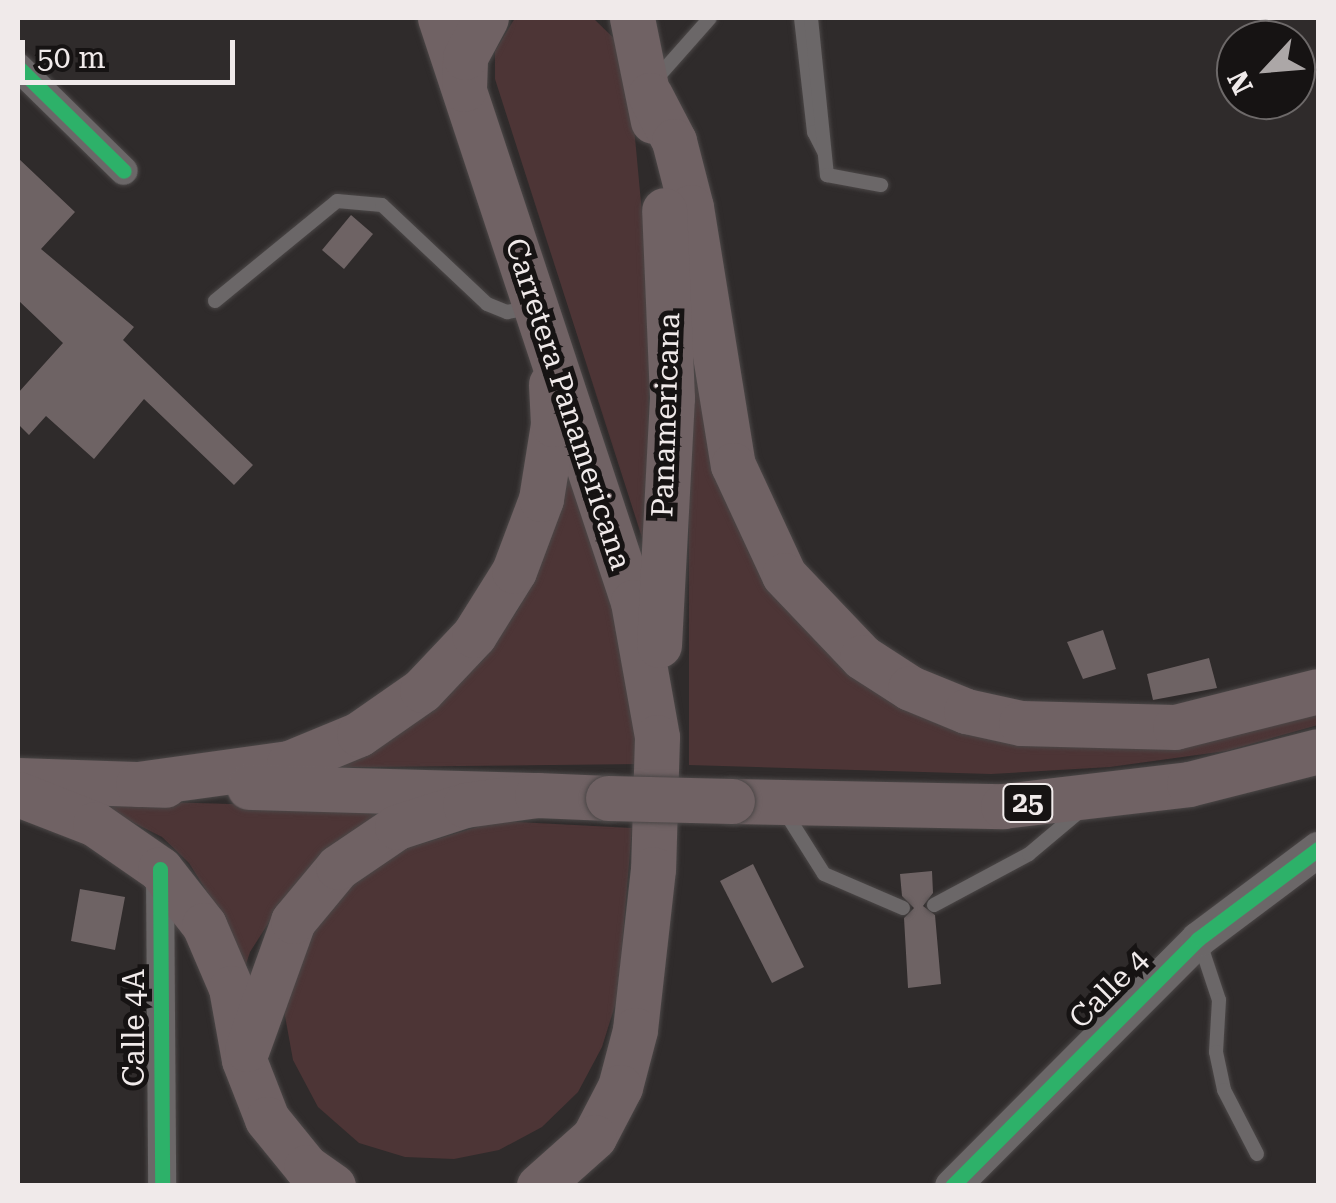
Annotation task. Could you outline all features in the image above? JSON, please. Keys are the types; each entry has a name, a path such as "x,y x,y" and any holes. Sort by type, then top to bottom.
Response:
{"highway":[{"name":"Carretera Panamericana","path":"440,18 633,602 657,737 653,869 635,1030 620,1087 594,1137 539,1186"},
{"path":"464,93 465,57 486,18"},
{"path":"630,24 649,91 674,140 691,207 732,465 784,576 862,657 924,694 1021,723 1175,727 1318,691"},
{"name":"Panamericana","path":"649,91 667,231 672,398 657,737"},
{"path":"138,784 289,764 359,734 422,690 474,635 514,570 541,499 553,424 543,327"},
{"name":"25","path":"18,780 1003,806 1189,784 1318,752"},
{"path":"18,794 95,824 160,869 204,924 231,988 244,1060 267,1119 306,1166 333,1186"},
{"path":"244,1060 264,987 293,921 338,866 397,827 466,805 537,795"}],"street":[{"path":"18,68 124,171"},
{"name":"Calle 4","path":"952,1186 1198,939 1318,849"},
{"name":"Calle 4A","path":"160,869 162,1186"}],"lane":[{"path":"649,91 710,18"},
{"path":"801,18 814,132 824,153 828,175 880,186"},
{"path":"810,18 828,128 824,153"},
{"path":"216,301 338,201 382,205 486,304 543,327"},
{"path":"934,905 1030,854 1095,797"},
{"path":"778,801 824,874 903,908"},
{"path":"1198,939 1219,1000 1216,1052 1224,1090 1256,1154"}],"shaded area":[{"path":"515,18 593,18 627,51 650,300 647,553 495,79 495,51"},
{"path":"689,337 759,562 998,734 1318,712 1318,725 1226,751 1110,767 991,774 689,765"},
{"path":"564,423 613,591 643,764 272,768 438,699 484,659 519,608 542,547"},
{"path":"61,799 428,810 285,897 250,952 239,986 224,919 189,863 162,837 130,821"},
{"path":"497,821 632,828 618,996 602,1047 578,1092 542,1127 499,1150 454,1159 405,1157 359,1143 318,1107 293,1060 283,1005 297,950 327,904 363,872 404,849"}],"building":[{"path":"18,158 75,212 41,249 134,327 123,340 253,465 234,485 144,399 94,459 46,416 29,435 18,424 18,393 63,343 18,300"},
{"path":"351,215 373,234 344,269 322,250"},
{"path":"1103,630 1116,669 1083,679 1067,642"},
{"path":"1209,658 1217,688 1153,700 1147,674"},
{"path":"753,864 804,967 772,983 720,881"},
{"path":"932,871 933,893 923,906 935,915 941,984 908,988 904,918 914,908 902,896 900,874"},
{"path":"80,889 125,897 115,950 71,941"}],"cycle path":[{"path":"18,67 124,171"},
{"path":"952,1186 1198,939 1318,849"},
{"path":"160,869 162,1186"}]}
